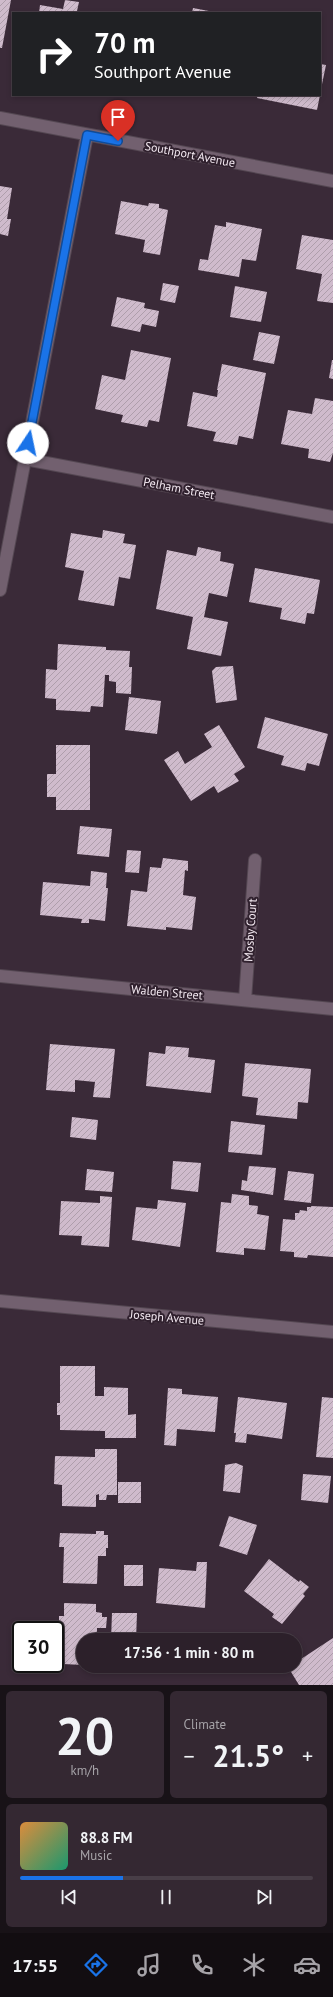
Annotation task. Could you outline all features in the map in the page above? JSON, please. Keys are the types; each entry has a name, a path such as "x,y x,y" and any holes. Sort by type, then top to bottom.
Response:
{"street":[{"name":"Southport Avenue","path":"0,118 333,181"},
{"path":"0,590 87,135"},
{"name":"Pelham Street","path":"25,459 333,517"},
{"name":"Mosby Court","path":"245,1000 255,860"},
{"name":"Walden Street","path":"0,976 333,1008"},
{"name":"Joseph Avenue","path":"0,1301 333,1332"}],"building":[{"path":"0,0 11,0 2,48 0,48"},
{"path":"65,0 79,2 77,11 80,12 39,12 40,5 63,9"},
{"path":"193,8 214,12 192,12"},
{"path":"321,64 326,65 321,89"},
{"path":"258,96 320,96 317,110 257,98"},
{"path":"0,186 12,188 7,219 11,219 8,236 0,234"},
{"path":"121,201 148,206 149,203 159,204 159,208 168,210 160,255 143,252 145,240 115,234"},
{"path":"226,222 262,229 256,261 242,259 239,277 198,270 200,259 208,260 215,225 226,227"},
{"path":"302,235 333,240 333,303 317,301 322,274 296,269"},
{"path":"163,283 179,286 175,303 160,300"},
{"path":"235,286 267,292 261,322 230,317"},
{"path":"117,297 145,303 144,308 159,311 156,327 142,324 140,332 111,326"},
{"path":"259,332 280,336 274,364 253,360"},
{"path":"131,350 171,358 159,422 149,420 147,427 121,422 123,415 95,409 102,375 125,380"},
{"path":"333,360 333,379 329,378"},
{"path":"222,364 266,373 253,439 239,436 237,445 213,441 216,432 187,426 193,392 217,397"},
{"path":"315,398 333,401 333,453 330,462 308,458 309,449 281,444 288,410 312,414"},
{"path":"103,530 125,534 123,543 136,545 130,579 119,577 114,606 78,600 84,571 65,567 71,533 102,538"},
{"path":"198,547 221,552 220,561 234,564 227,597 209,593 204,617 228,622 221,656 187,649 193,617 156,609 167,550 196,556"},
{"path":"255,568 320,580 314,614 307,613 305,624 280,619 282,608 249,602"},
{"path":"58,644 106,647 106,650 130,651 129,667 132,667 131,694 116,693 116,682 109,681 109,675 105,675 103,707 91,706 90,712 56,710 56,699 45,698 46,669 57,670"},
{"path":"233,666 237,700 216,703 212,671 216,667"},
{"path":"129,697 161,701 157,734 125,730"},
{"path":"265,717 328,734 319,766 307,763 305,771 281,765 284,756 257,748"},
{"path":"219,725 245,767 234,774 239,781 218,793 214,786 191,801 164,760 178,751 185,764 212,747 204,734"},
{"path":"56,745 90,745 90,810 56,810 56,797 47,797 47,774 56,774"},
{"path":"80,826 112,829 109,857 77,854"},
{"path":"127,850 141,851 139,873 125,872"},
{"path":"163,858 188,861 188,871 185,870 183,895 196,897 192,930 166,927 166,930 127,926 131,890 147,892 150,867 161,868"},
{"path":"91,871 107,873 106,888 108,888 105,921 89,919 89,923 81,923 82,919 40,915 43,882 90,886"},
{"path":"50,1044 115,1049 110,1098 93,1097 95,1082 75,1080 75,1092 46,1090"},
{"path":"166,1046 189,1048 188,1057 215,1060 211,1093 146,1086 149,1052 165,1054"},
{"path":"245,1063 311,1069 308,1103 298,1102 297,1119 256,1115 258,1098 242,1096"},
{"path":"72,1117 98,1120 96,1140 70,1137"},
{"path":"231,1121 265,1125 262,1155 228,1152"},
{"path":"173,1161 201,1163 198,1192 171,1189"},
{"path":"249,1166 276,1168 273,1195 241,1190 242,1180 247,1181"},
{"path":"87,1169 114,1172 112,1192 85,1190"},
{"path":"288,1171 314,1174 311,1203 284,1200"},
{"path":"232,1194 249,1196 249,1205 258,1206 257,1214 269,1216 265,1250 244,1248 244,1255 216,1252 221,1202 231,1203"},
{"path":"100,1196 112,1197 109,1247 81,1245 82,1236 59,1235 61,1201 100,1203"},
{"path":"158,1200 186,1203 180,1247 132,1240 136,1207 157,1209"},
{"path":"307,1207 333,1207 333,1257 308,1255 307,1258 294,1257 294,1252 280,1251 283,1219 295,1220 295,1213 299,1213 300,1210 307,1211"},
{"path":"60,1366 95,1366 95,1396 104,1396 104,1387 128,1388 128,1415 136,1414 136,1438 105,1438 105,1431 60,1430 60,1415 57,1415 57,1403 60,1403"},
{"path":"168,1388 182,1389 182,1394 218,1397 215,1432 177,1429 176,1446 164,1445"},
{"path":"238,1397 287,1403 282,1439 247,1434 246,1443 235,1442 236,1433 234,1433"},
{"path":"322,1397 333,1398 333,1458 316,1457"},
{"path":"95,1449 117,1449 117,1495 107,1495 106,1500 99,1500 99,1494 96,1495 96,1507 62,1506 62,1485 54,1484 55,1456 95,1457"},
{"path":"236,1463 243,1466 240,1493 223,1491 225,1465"},
{"path":"303,1474 331,1476 328,1503 301,1500"},
{"path":"118,1482 141,1482 141,1503 118,1503"},
{"path":"229,1516 257,1525 247,1555 219,1546"},
{"path":"96,1531 104,1531 104,1535 108,1535 108,1548 106,1548 106,1556 98,1556 97,1584 63,1583 64,1547 59,1547 60,1533 96,1534"},
{"path":"269,1559 299,1582 300,1580 309,1587 303,1594 305,1596 282,1624 272,1617 274,1614 244,1591"},
{"path":"197,1562 207,1562 205,1608 156,1603 159,1568 196,1571"},
{"path":"124,1565 143,1565 143,1586 124,1586"},
{"path":"64,1603 96,1604 96,1612 102,1613 102,1617 107,1617 106,1628 97,1628 97,1633 76,1633 76,1665 64,1664 64,1621 59,1621 59,1616 64,1616"},
{"path":"112,1613 137,1613 136,1633 111,1633"},
{"path":"333,1638 333,1685 299,1685 292,1673 302,1673 302,1658"}],"route":[{"path":"28,443 87,135 118,141"}]}
